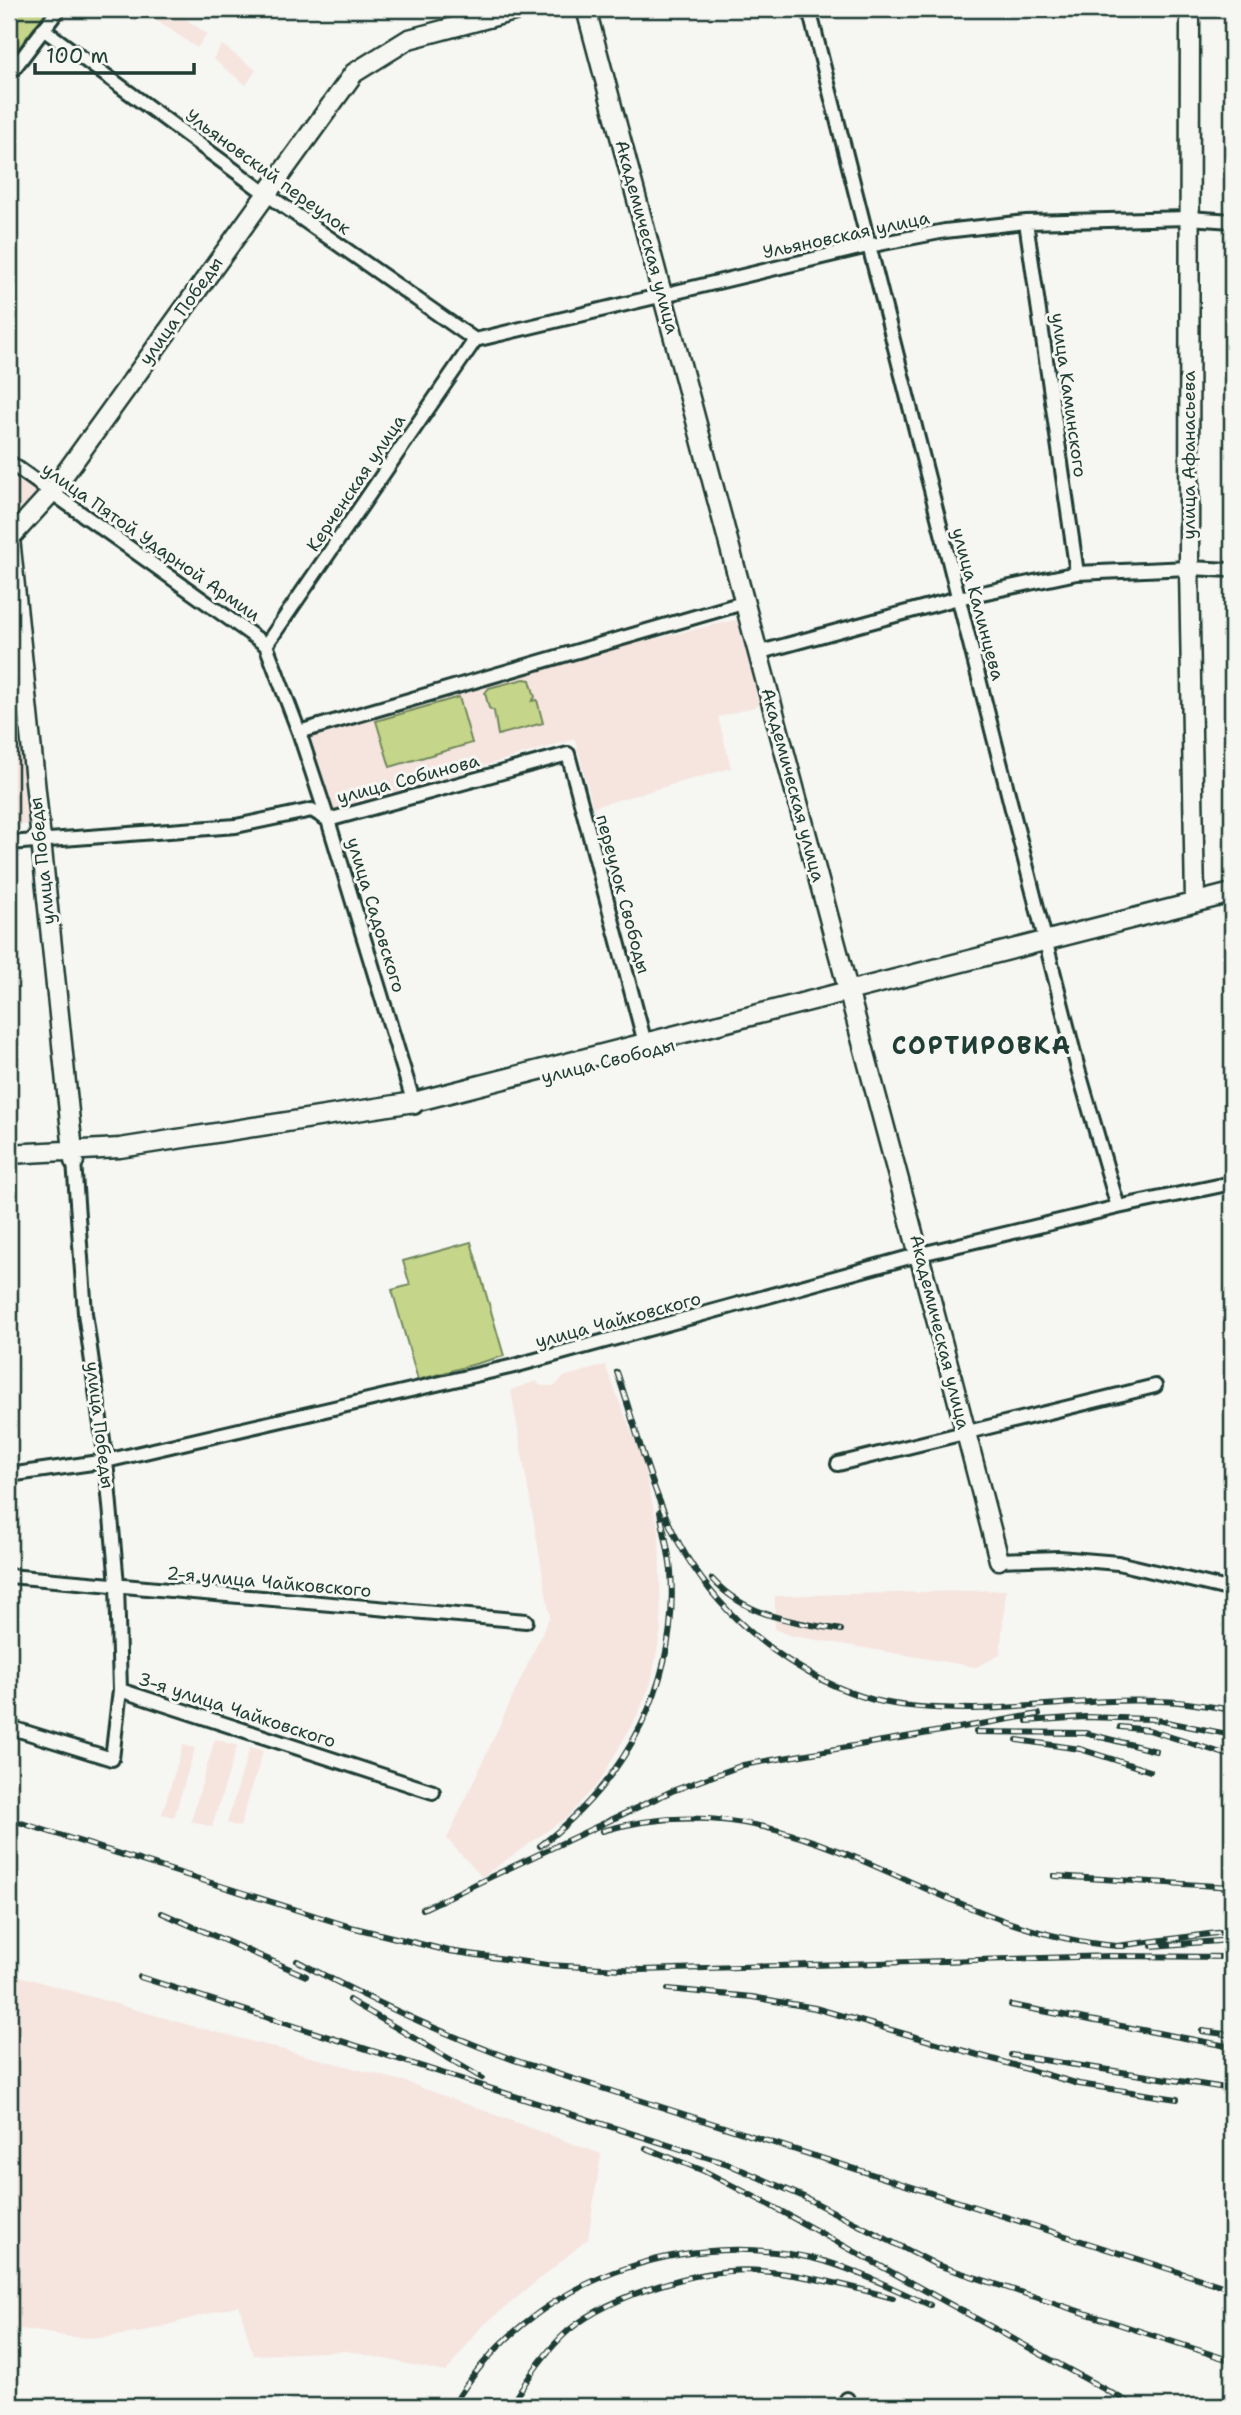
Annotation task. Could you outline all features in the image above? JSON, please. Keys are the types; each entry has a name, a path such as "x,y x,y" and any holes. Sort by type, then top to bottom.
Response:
{"street":[{"path":"9,75 59,9"},
{"name":"улица Победы","path":"120,1689 117,1584 106,1461 85,1313 74,1156 10,538 51,493 354,73 409,39 522,9"},
{"name":"Академическая улица","path":"586,9 743,603 852,994 887,1138 921,1254 999,1560"},
{"name":"улица Калинцева","path":"808,9 957,598 1049,943 1079,1069 1118,1207"},
{"name":"улица Афанасьева","path":"1190,9 1189,568 1195,901"},
{"name":"Ульяновский переулок","path":"43,29 265,193 475,340"},
{"name":"Ульяновская улица","path":"475,340 868,246 945,231 1026,222 1189,218 1232,221"},
{"name":"улица Каминского","path":"1026,222 1077,573"},
{"name":"Керченская улица","path":"266,645 475,340"},
{"name":"улица Пятой Ударной Армии","path":"9,462 266,645 299,732"},
{"path":"757,653 957,598 1077,573 1189,568 1232,570"},
{"path":"299,732 743,603"},
{"name":"улица Садовского","path":"299,732 415,1106"},
{"name":"улица Собинова","path":"9,843 236,826 312,810 328,820 568,754"},
{"name":"переулок Свободы","path":"568,754 645,1043"},
{"name":"улица Свободы","path":"9,1154 122,1157 415,1106 1049,943 1232,893"},
{"name":"улица Свободы","path":"415,1106 645,1043 852,994"},
{"name":"улица Свободы","path":"9,1163 74,1156"},
{"name":"улица Чайковского","path":"9,1475 106,1461 514,1366 921,1254 1232,1183"},
{"path":"838,1464 1155,1386"},
{"path":"999,1560 1059,1558 1118,1563 1232,1590"},
{"name":"2-я улица Чайковского","path":"9,1576 117,1584 265,1601 526,1621"},
{"name":"3-я улица Чайковского","path":"9,1727 112,1759 120,1689 433,1793"}],"shaded area":[{"path":"161,11 170,17 174,11 207,34 197,48 155,19"},
{"path":"222,45 256,70 246,85 213,59"},
{"path":"9,472 39,494 9,525"},
{"path":"739,619 761,705 718,717 731,768 593,807 575,739 334,810 311,738 491,677"},
{"path":"9,638 29,824 9,826"},
{"path":"605,1365 642,1459 659,1531 661,1629 651,1683 638,1714 600,1781 568,1816 482,1877 447,1839 550,1616 511,1390 536,1381 541,1386 555,1386 564,1377"},
{"path":"1006,1590 1000,1655 976,1667 788,1635 775,1629 775,1596"},
{"path":"215,1739 237,1746 212,1827 191,1821"},
{"path":"183,1745 195,1748 174,1817 162,1814"},
{"path":"250,1747 263,1751 240,1827 227,1823"},
{"path":"9,1973 189,2025 406,2082 601,2154 588,2239 480,2328 446,2372 347,2351 253,2355 239,2305 142,2332 100,2338 72,2337 9,2327"}],"green space":[{"path":"9,9 48,9 9,61"},
{"path":"524,679 530,680 535,697 532,701 537,700 543,723 498,735 494,711 489,708 485,693 489,688"},
{"path":"459,697 472,743 390,767 376,721"},
{"path":"471,1242 504,1356 418,1380 392,1290 410,1285 403,1261"}],"railway":[{"path":"617,1372 658,1498 680,1546 694,1568 729,1612 750,1632 773,1650 822,1680 874,1700 924,1708 997,1708 1136,1700 1178,1702 1232,1710"},
{"path":"540,1846 571,1820 598,1791 622,1759 656,1690 666,1652 671,1612 671,1571 660,1512"},
{"path":"712,1579 725,1592 755,1610 788,1620 841,1630"},
{"path":"423,1909 672,1791 743,1765 1039,1714"},
{"path":"1027,1721 1085,1717 1152,1719 1232,1735"},
{"path":"1120,1727 1149,1730 1228,1755"},
{"path":"976,1732 1085,1733 1156,1751"},
{"path":"1017,1740 1080,1749 1150,1771"},
{"path":"9,1819 351,1927 449,1951 547,1965 641,1970 1111,1956 1232,1957"},
{"path":"602,1831 674,1819 740,1822 803,1838 864,1861 985,1914 1049,1934 1117,1946"},
{"path":"1054,1876 1232,1887"},
{"path":"162,1913 306,1976"},
{"path":"1124,1946 1117,1946 1232,1931"},
{"path":"1152,1946 1232,1940"},
{"path":"297,1961 404,2014 514,2060 1232,2289"},
{"path":"140,1977 728,2164 804,2197 937,2265 1232,2361"},
{"path":"668,1989 752,1997 815,2008 1079,2084 1177,2099"},
{"path":"349,2000 482,2078"},
{"path":"1011,2005 1232,2047"},
{"path":"1202,2031 1232,2035"},
{"path":"1011,2055 1232,2089"},
{"path":"646,2148 704,2171 766,2203 1135,2406"},
{"path":"453,2406 485,2362 523,2324 567,2294 616,2272 667,2257 720,2250 774,2252 840,2266 930,2305"},
{"path":"510,2406 544,2356 569,2330 610,2305 660,2285 714,2273 761,2271 811,2278 893,2298"}],"district":[{"name":"СОРТИРОВКА","path":"982,1046"}]}
